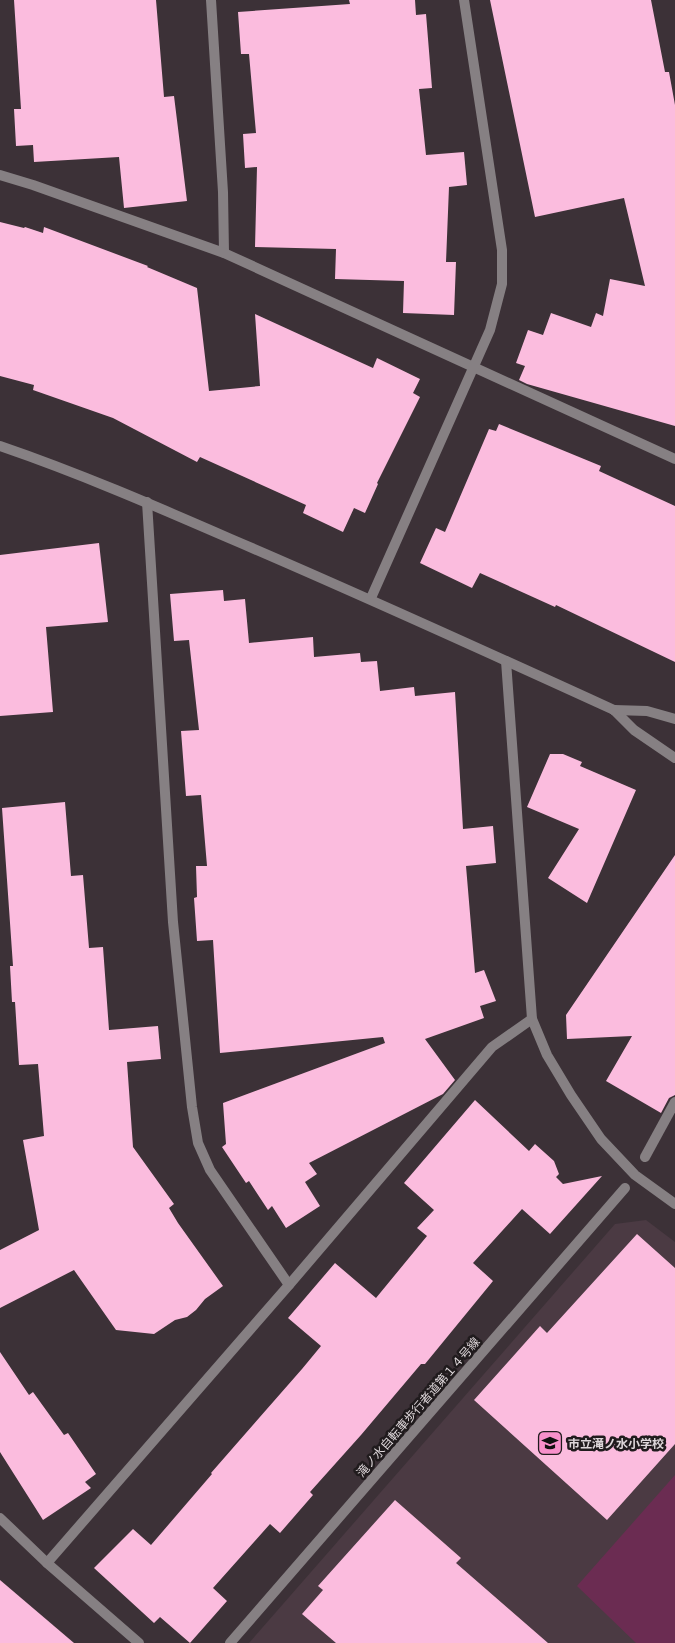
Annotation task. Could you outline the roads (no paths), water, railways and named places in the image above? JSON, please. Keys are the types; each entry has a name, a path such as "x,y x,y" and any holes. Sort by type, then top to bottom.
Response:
{"street":[{"path":"211,0 223,192 224,253"},
{"path":"371,598 490,330 502,284 502,250 464,0"},
{"path":"0,175 224,253 675,460"},
{"path":"0,446 52,464 147,502 371,598 614,710 634,730 675,758"},
{"path":"147,502 173,922 192,1107 198,1143 210,1170 289,1285"},
{"path":"506,661 532,1019 547,1055 570,1095 601,1138 635,1175 675,1204"},
{"path":"614,710 647,711 675,719"},
{"path":"47,1563 289,1285 492,1047 532,1019"},
{"path":"645,1157 675,1102"},
{"name":"滝ノ水自転車歩行者道第１４号線","path":"230,1643 626,1188"},
{"path":"0,1518 47,1563 139,1643"}],"place":[{"name":"市立滝ノ水小学校","path":"550,1443"}]}
